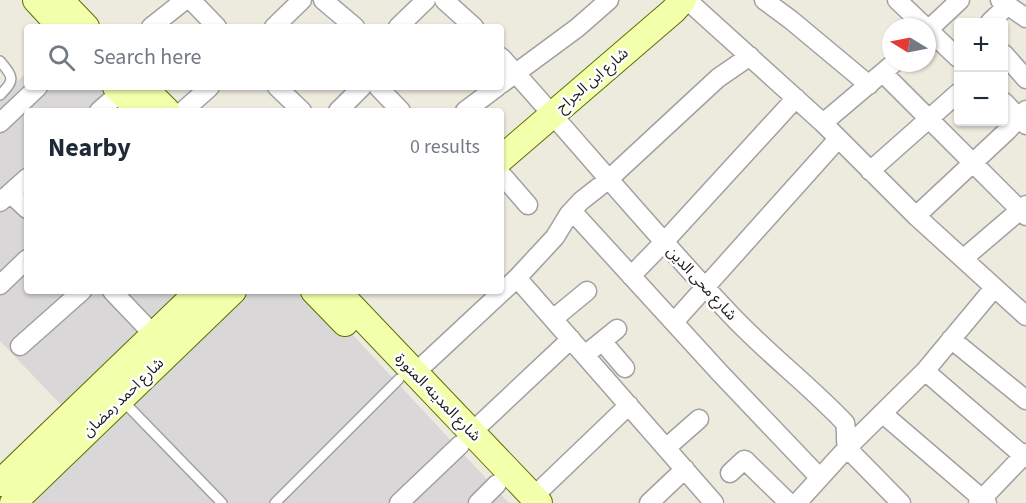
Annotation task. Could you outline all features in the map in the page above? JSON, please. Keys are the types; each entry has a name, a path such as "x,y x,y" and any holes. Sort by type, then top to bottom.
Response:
{"street":[{"path":"36,0 58,24"},
{"path":"60,0 83,24"},
{"path":"155,24 185,0"},
{"path":"190,0 214,24"},
{"path":"277,24 302,0"},
{"path":"323,0 351,24"},
{"path":"401,24 426,0"},
{"path":"444,0 471,24"},
{"path":"504,82 577,28 609,0"},
{"path":"685,0 823,123 916,216 1026,316"},
{"name":"شارع ابن الجراح","path":"504,156 685,0"},
{"path":"764,0 869,85"},
{"path":"897,0 916,18"},
{"path":"936,22 960,0"},
{"path":"993,18 1004,3 1026,18"},
{"path":"936,37 954,53"},
{"path":"504,290 558,234 581,201 609,179 718,78 750,56"},
{"path":"1008,59 1026,79"},
{"name":"شارع محى الدين","path":"504,60 734,318 844,423 847,448"},
{"path":"823,123 884,72"},
{"path":"891,72 930,119 1024,210 964,258"},
{"path":"0,123 35,90"},
{"path":"103,108 126,90"},
{"path":"128,90 138,108"},
{"path":"129,90 161,108"},
{"path":"186,108 207,90"},
{"path":"280,90 299,108"},
{"path":"341,108 359,90"},
{"path":"381,90 398,108"},
{"path":"469,108 494,90"},
{"path":"870,171 954,97"},
{"path":"631,276 796,98"},
{"path":"916,216 1008,130 1024,118 1008,105"},
{"path":"674,322 838,139"},
{"path":"504,177 528,205"},
{"path":"24,181 5,198 24,208"},
{"path":"572,211 720,373 820,478"},
{"path":"0,285 24,262"},
{"path":"517,278 714,503"},
{"path":"796,503 847,448 925,371 994,288"},
{"path":"553,320 587,291"},
{"path":"20,346 79,294"},
{"path":"115,294 154,335"},
{"name":"شارع احمد رمضان","path":"0,483 196,294"},
{"name":"شارع احمد رمضان","path":"13,503 230,294"},
{"name":"شارع المدينه المنورة","path":"317,294 407,376 529,501"},
{"name":"شارع المدينه المنورة","path":"345,294 407,376"},
{"path":"407,376 499,294"},
{"path":"585,356 617,329"},
{"path":"399,503 571,339"},
{"path":"951,339 1026,400"},
{"path":"602,341 625,368"},
{"path":"882,413 982,502 1025,455 925,371"},
{"path":"529,501 629,405"},
{"path":"666,448 699,419"},
{"name":"شارع المدينه المنورة","path":"466,438 497,484 529,501"},
{"path":"847,448 894,500"},
{"path":"729,473 746,460 789,503"},
{"path":"649,503 685,469"},
{"path":"477,503 497,484"}],"lane":[{"path":"0,61 12,75 12,80 0,95"},
{"path":"275,503 407,376"},
{"path":"120,398 222,503"}],"shaded area":[{"path":"24,75 24,90 118,90 135,108 24,108 24,294 190,294 67,411 0,341 0,98"},
{"path":"228,294 315,294 509,503 1,503"}]}
